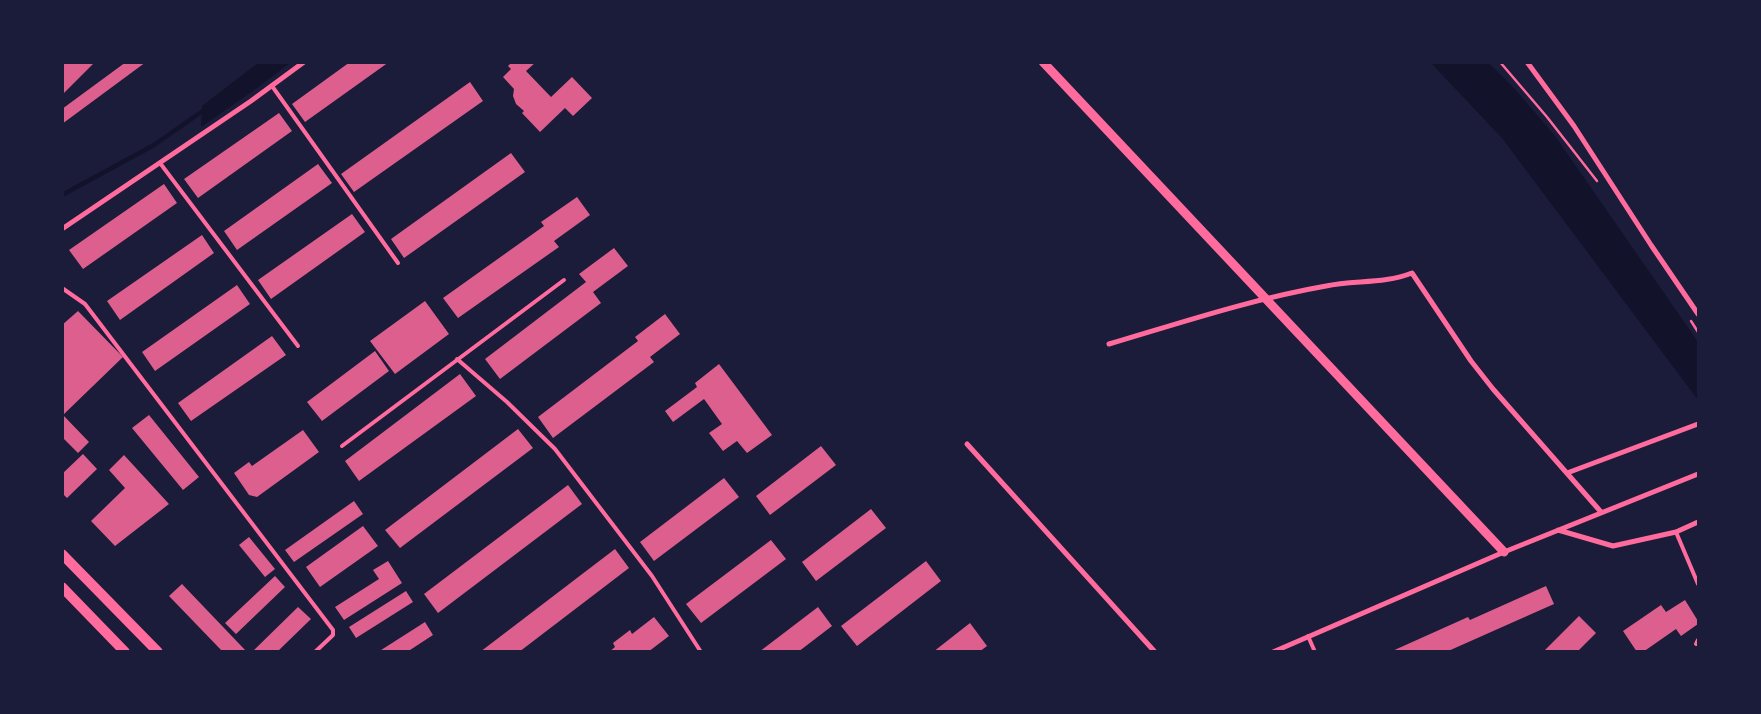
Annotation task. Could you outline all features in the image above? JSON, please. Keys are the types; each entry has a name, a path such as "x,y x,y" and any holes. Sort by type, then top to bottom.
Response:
{"main road":[{"path":"62,554 158,652"},
{"path":"62,587 125,652"}],"street":[{"path":"62,229 272,86 304,62"},
{"path":"1043,62 1504,552"},
{"path":"1527,62 1574,126 1698,314"},
{"path":"1109,344 1266,299 1327,285 1388,280 1412,273 1476,368 1602,512"},
{"path":"1567,473 1698,424"},
{"path":"968,444 1155,652"},
{"path":"1273,652 1504,552 1698,474"},
{"path":"1558,530 1613,546 1676,532 1698,522"}],"lane":[{"path":"272,86 398,263"},
{"path":"160,163 298,346"},
{"path":"342,446 564,280"},
{"path":"62,288 85,304 333,630 333,635 315,652"},
{"path":"458,360 506,402 555,449 652,576 702,652"},
{"path":"1676,532 1698,584"},
{"path":"1308,636 1315,652"}],"path":[{"path":"1500,62 1547,117 1597,182"},
{"path":"1688,317 1698,332"}],"shaded area":[{"path":"258,63 290,63 201,127 202,106"},
{"path":"1431,63 1489,63 1514,88 1555,136 1698,342 1698,400 1502,138"}],"building":[{"path":"62,62 95,62 62,95"},
{"path":"126,62 146,62 62,124 62,109"},
{"path":"350,62 389,62 305,122 292,104"},
{"path":"512,62 536,62 526,71 551,97 572,77 592,98 573,116 565,108 540,132 522,113 524,111 516,104 513,96 514,89 503,77 511,69 508,66"},
{"path":"470,82 483,101 354,192 341,174"},
{"path":"279,113 292,131 198,198 184,179"},
{"path":"511,153 525,172 404,258 391,239"},
{"path":"318,164 332,183 237,250 224,231"},
{"path":"164,184 177,203 83,269 69,250"},
{"path":"577,197 590,215 554,241 559,247 458,318 443,298 544,226 541,222"},
{"path":"352,214 365,232 271,299 258,280"},
{"path":"202,235 214,253 120,320 107,301"},
{"path":"614,248 628,266 593,292 601,303 500,379 485,359 586,282 579,274"},
{"path":"237,285 250,304 155,371 142,352"},
{"path":"425,301 449,334 395,374 370,341"},
{"path":"78,311 123,357 63,415 89,442 78,453 62,437 62,325"},
{"path":"665,314 680,334 650,357 654,362 553,438 538,417 638,341 635,337"},
{"path":"272,336 286,355 191,421 178,403"},
{"path":"375,351 389,371 322,421 307,402"},
{"path":"719,364 772,435 747,453 737,441 723,451 709,433 722,424 704,399 673,422 665,411 697,387 695,383"},
{"path":"460,374 476,396 359,481 345,461"},
{"path":"149,415 199,477 183,490 132,428"},
{"path":"518,429 533,448 400,548 385,530"},
{"path":"303,430 319,452 257,497 249,495 234,473 249,462 252,466"},
{"path":"821,446 836,465 770,515 756,496"},
{"path":"83,454 97,469 67,498 62,493 62,474"},
{"path":"124,455 169,504 115,546 91,521 125,488 109,470"},
{"path":"724,478 739,497 654,561 640,542"},
{"path":"568,485 582,504 438,613 424,594"},
{"path":"354,501 363,514 294,562 285,550"},
{"path":"871,509 886,528 816,581 802,562"},
{"path":"363,526 378,546 320,587 306,567"},
{"path":"249,537 275,569 265,577 239,545"},
{"path":"771,540 786,559 701,623 686,604"},
{"path":"615,549 629,568 519,652 480,652"},
{"path":"388,561 402,583 344,620 335,607 379,579 373,570"},
{"path":"926,561 941,581 857,646 841,626"},
{"path":"275,576 285,587 236,634 225,623"},
{"path":"182,584 247,652 223,652 169,596"},
{"path":"1546,586 1554,604 1446,652 1390,652 1468,617 1470,620"},
{"path":"406,591 413,602 356,638 349,627"},
{"path":"1685,600 1698,624 1681,636 1676,629 1643,652 1637,652 1623,631 1661,605 1666,612"},
{"path":"298,607 311,619 277,652 252,652"},
{"path":"818,607 832,626 798,652 759,652"},
{"path":"1579,616 1596,633 1577,652 1543,652"},
{"path":"654,617 669,636 648,652 609,652 615,647 613,643 630,630 632,634"},
{"path":"425,622 433,635 407,652 378,652"},
{"path":"970,623 987,646 979,652 933,652"}],"waterway":[{"path":"62,195 154,145 207,108"}]}
